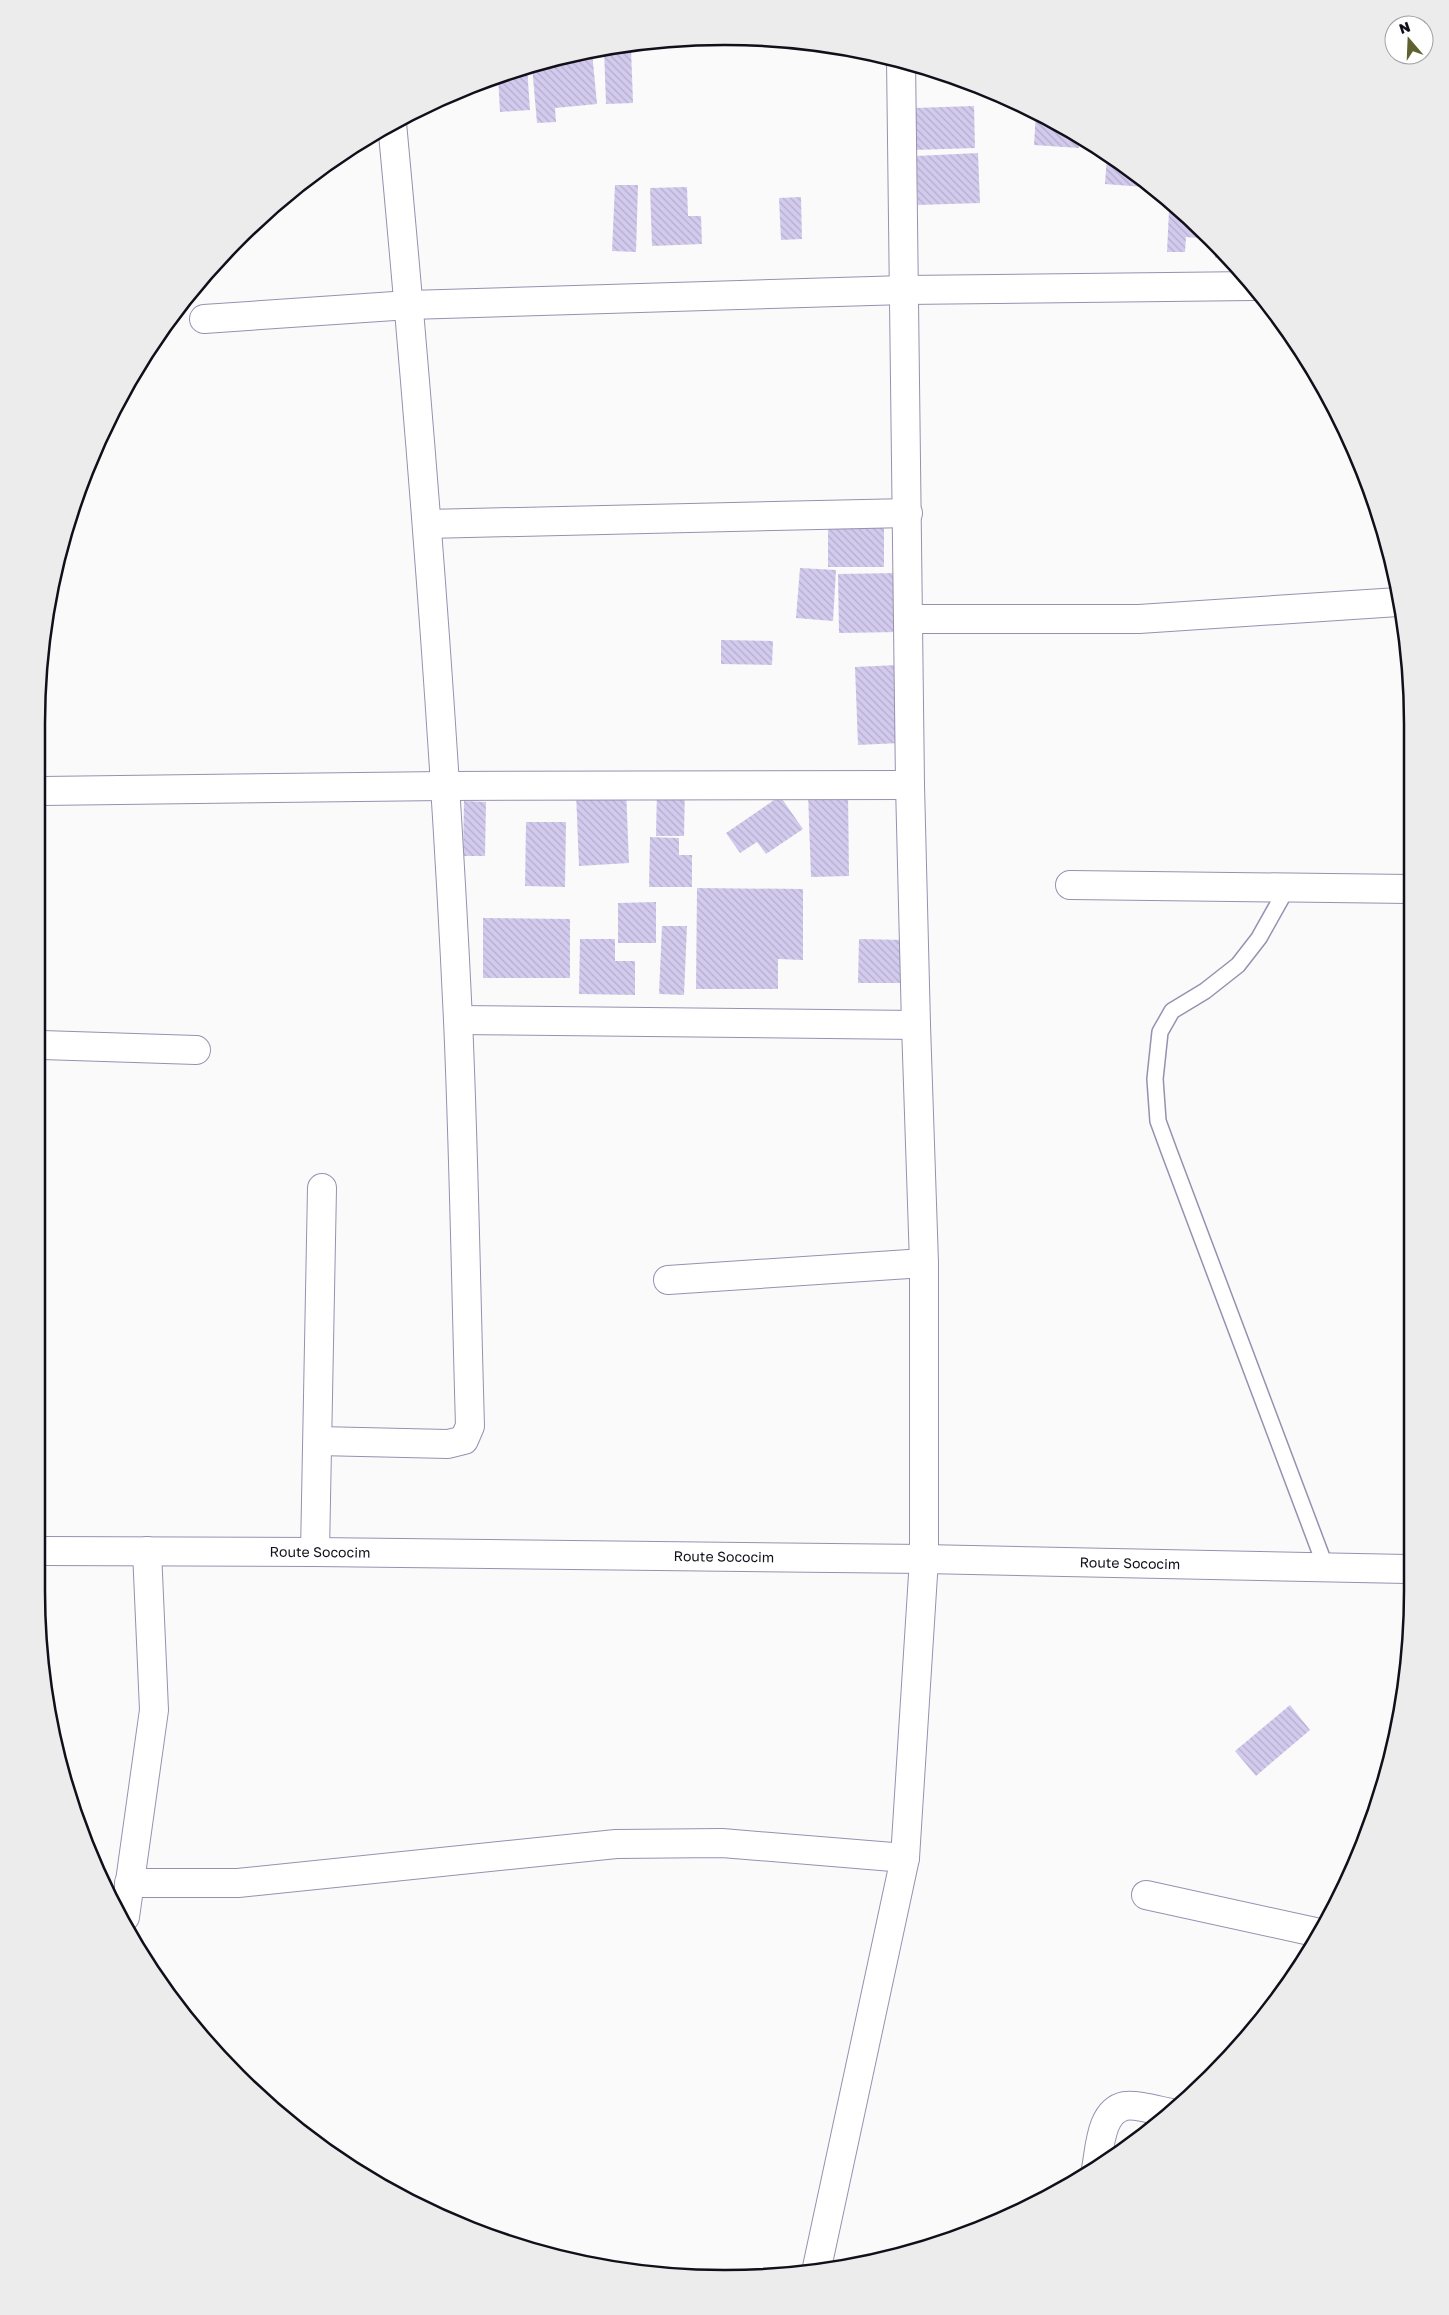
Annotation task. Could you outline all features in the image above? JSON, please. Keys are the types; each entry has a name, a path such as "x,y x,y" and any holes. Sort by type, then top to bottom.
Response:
{"street":[{"path":"818,2263 905,1858 924,1558 924,1263 910,785 910,619 901,68"},
{"path":"318,1441 448,1444 464,1440 470,1426 458,1020 427,524 393,132"},
{"path":"204,319 409,305 905,290 1243,286"},
{"path":"427,524 908,513"},
{"path":"910,619 1139,619 1393,602"},
{"path":"45,791 444,786 910,785"},
{"path":"1070,886 1404,889"},
{"path":"458,1020 916,1025"},
{"path":"45,1045 196,1050"},
{"path":"315,1552 322,1188"},
{"path":"668,1280 924,1263"},
{"name":"Route Sococim","path":"45,1551 924,1558 1404,1569"},
{"path":"126,1911 154,1710 147,1551"},
{"path":"129,1883 238,1883 616,1844 722,1843 905,1858"},
{"path":"1146,1895 1312,1931"},
{"path":"1098,2157 1104,2128 1114,2111 1126,2106 1160,2111"}],"lane":[{"path":"1287,888 1259,938 1238,965 1205,991 1172,1011 1160,1032 1155,1079 1158,1122 1326,1568"}],"building":[{"path":"631,52 633,103 606,104 604,56"},
{"path":"593,58 597,104 555,108 556,122 537,123 533,73"},
{"path":"528,74 530,110 500,112 498,84"},
{"path":"974,106 975,148 915,150 914,108"},
{"path":"1035,121 1064,136 1079,145 1079,148 1034,145"},
{"path":"978,153 980,203 918,205 916,156"},
{"path":"1106,163 1140,187 1105,184"},
{"path":"615,185 638,185 636,252 612,251"},
{"path":"687,187 688,216 701,216 702,244 652,246 650,188"},
{"path":"801,197 802,239 781,240 779,198"},
{"path":"1169,211 1198,237 1186,237 1185,252 1167,252"},
{"path":"828,527 884,528 884,567 828,567"},
{"path":"800,568 836,570 833,621 796,618"},
{"path":"898,573 899,632 839,633 838,574"},
{"path":"721,640 773,641 772,665 721,664"},
{"path":"897,665 900,743 858,745 855,667"},
{"path":"657,788 685,788 684,836 656,836"},
{"path":"626,789 629,863 579,866 576,792"},
{"path":"848,792 849,876 811,877 808,793"},
{"path":"780,796 803,829 766,854 757,842 740,853 726,833"},
{"path":"464,801 486,802 485,856 463,856"},
{"path":"526,822 566,822 565,887 525,886"},
{"path":"650,837 679,838 679,855 692,855 692,887 649,887"},
{"path":"697,888 803,889 803,960 778,959 778,989 696,989"},
{"path":"656,902 656,943 618,943 618,903"},
{"path":"483,918 570,919 570,978 483,978"},
{"path":"662,926 687,926 684,995 659,994"},
{"path":"580,939 615,939 615,961 635,961 635,995 579,994"},
{"path":"859,939 905,940 904,983 858,983"},
{"path":"1290,1705 1310,1730 1256,1776 1235,1751"}]}
